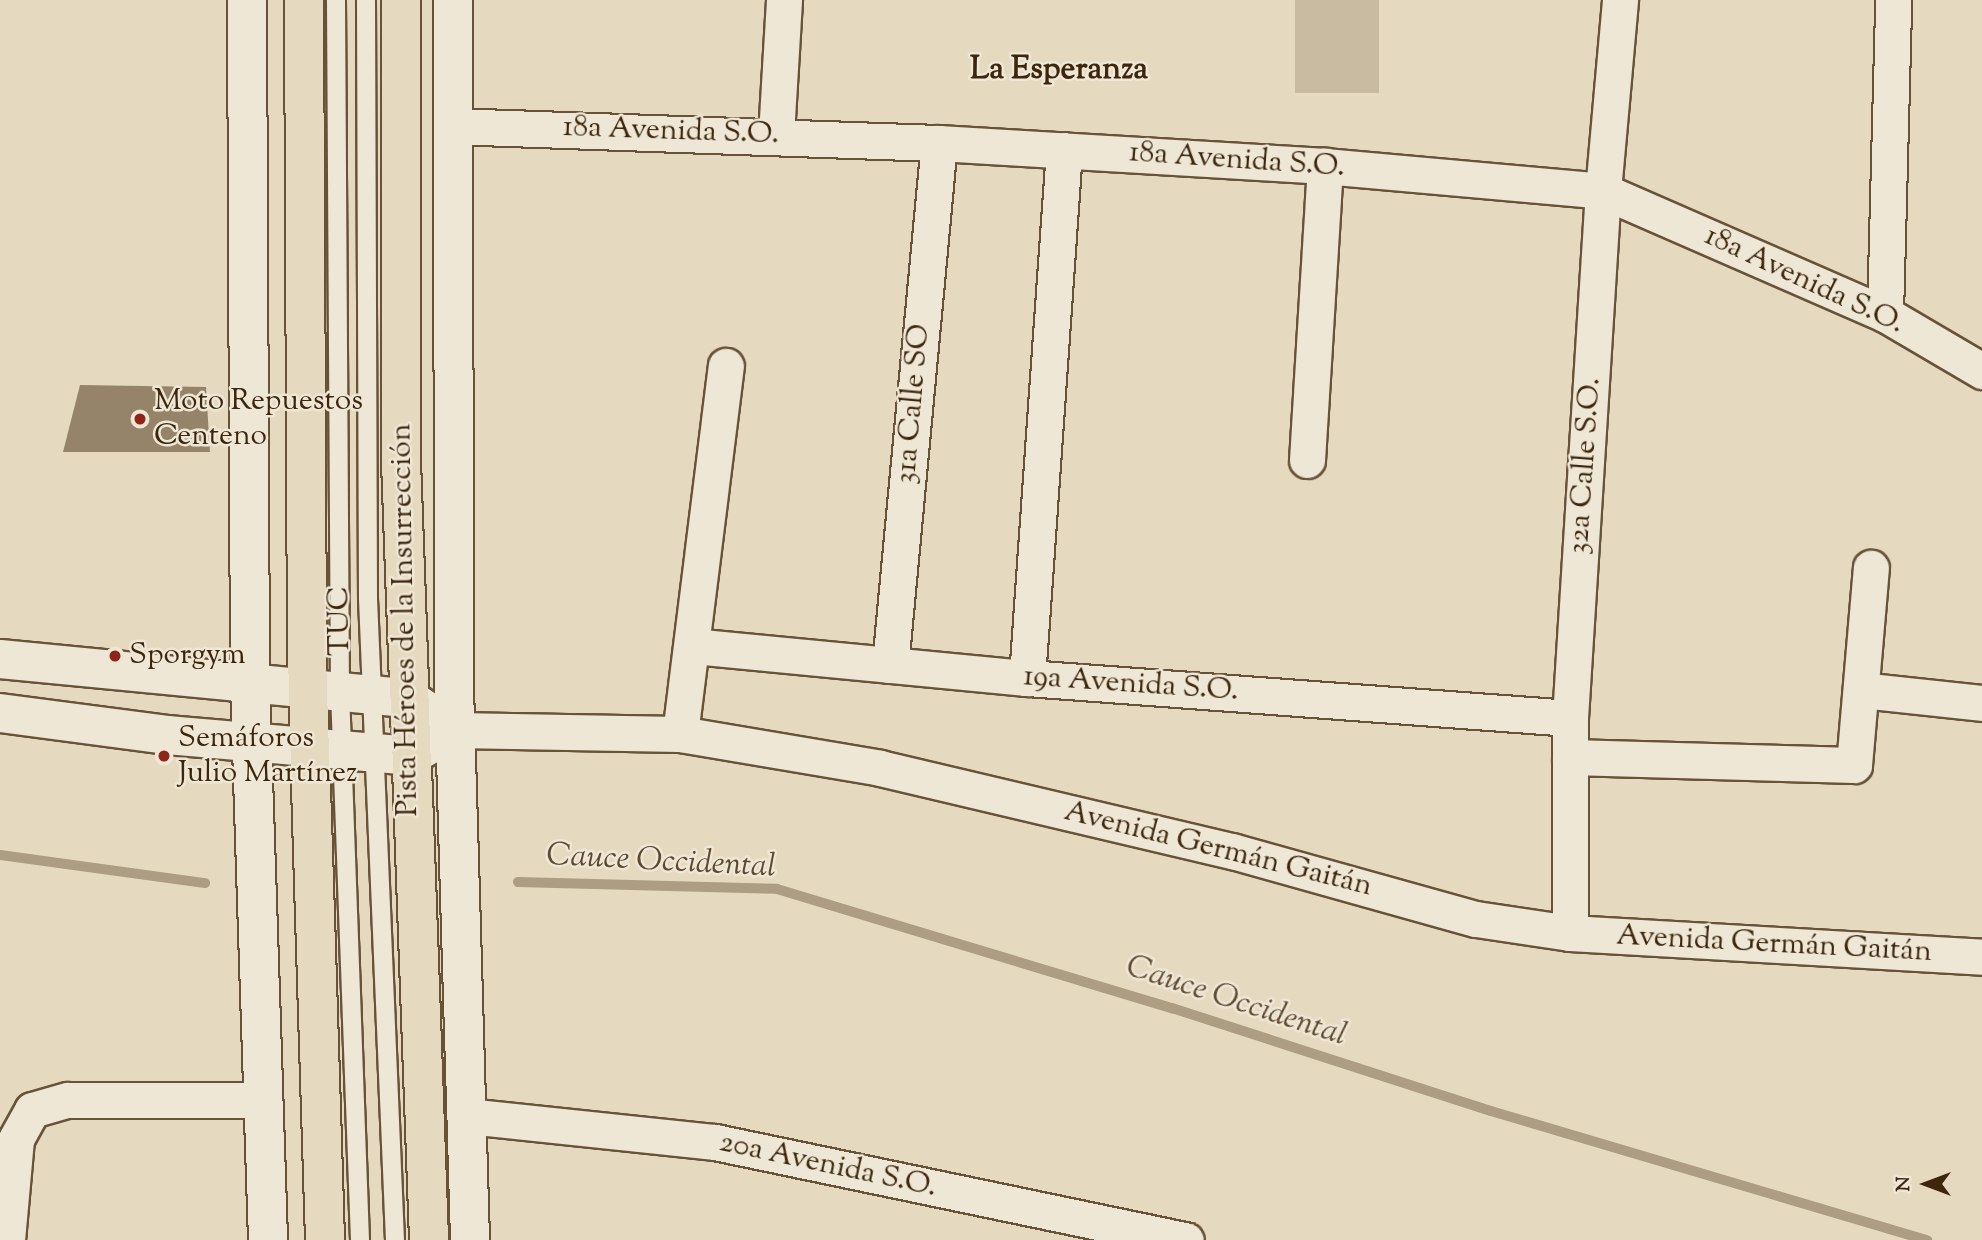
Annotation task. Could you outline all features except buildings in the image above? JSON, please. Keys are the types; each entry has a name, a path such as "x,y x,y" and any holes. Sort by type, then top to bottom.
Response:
{"main road":[{"name":"Pista Héroes de la Insurrección","path":"304,0 356,694 358,752 325,1240"},
{"name":"Pista Héroes de la Insurrección","path":"401,0 401,447 356,694 358,752 429,1240"}],"street":[{"path":"247,0 250,685 268,1240"},
{"name":"Pista Héroes de la Insurrección","path":"453,0 451,126 455,730 470,1240"},
{"path":"776,135 784,0"},
{"name":"32a Calle S.O.","path":"1570,933 1570,718 1603,191 1620,0"},
{"path":"1885,314 1893,0"},
{"name":"18a Avenida S.O.","path":"451,126 776,135 1064,150 1325,166 1603,191 1885,314 1982,371"},
{"name":"31a Calle SO","path":"890,665 939,143"},
{"path":"1027,678 1064,150"},
{"path":"1307,460 1325,166"},
{"path":"680,734 726,366"},
{"path":"1570,757 1854,765 1871,568"},
{"name":"19a Avenida S.O.","path":"693,646 1027,678 1570,718"},
{"path":"0,659 356,694 455,730"},
{"path":"1861,690 1982,703"},
{"path":"0,713 252,743 358,752 455,730"},
{"name":"Avenida Germán Gaitán","path":"455,730 680,734 880,768 1220,848 1476,919 1570,933 1982,957"},
{"path":"8,1240 4,1204 16,1139 32,1110 68,1100 262,1100"},
{"name":"20a Avenida S.O.","path":"467,1116 715,1142 1186,1240"}],"lane":[{"name":"TUC","path":"336,0 356,694"},
{"name":"TUC","path":"356,694 366,0"},
{"path":"358,752 360,1240"},
{"path":"358,752 395,1240"}],"shaded area":[{"path":"1295,0 1379,0 1379,93 1295,93"}],"waterway":[{"name":"Cauce Occidental","path":"0,855 205,883"},
{"name":"Cauce Occidental","path":"518,882 777,889 1172,1008 1491,1111 1927,1240"}],"place":[{"name":"Moto Repuestos Centeno","path":"140,419"},
{"name":"Sporgym","path":"115,656"},
{"name":"Semáforos Julio Martínez","path":"164,756"}],"district":[{"name":"La Esperanza","path":"1059,70"}]}
